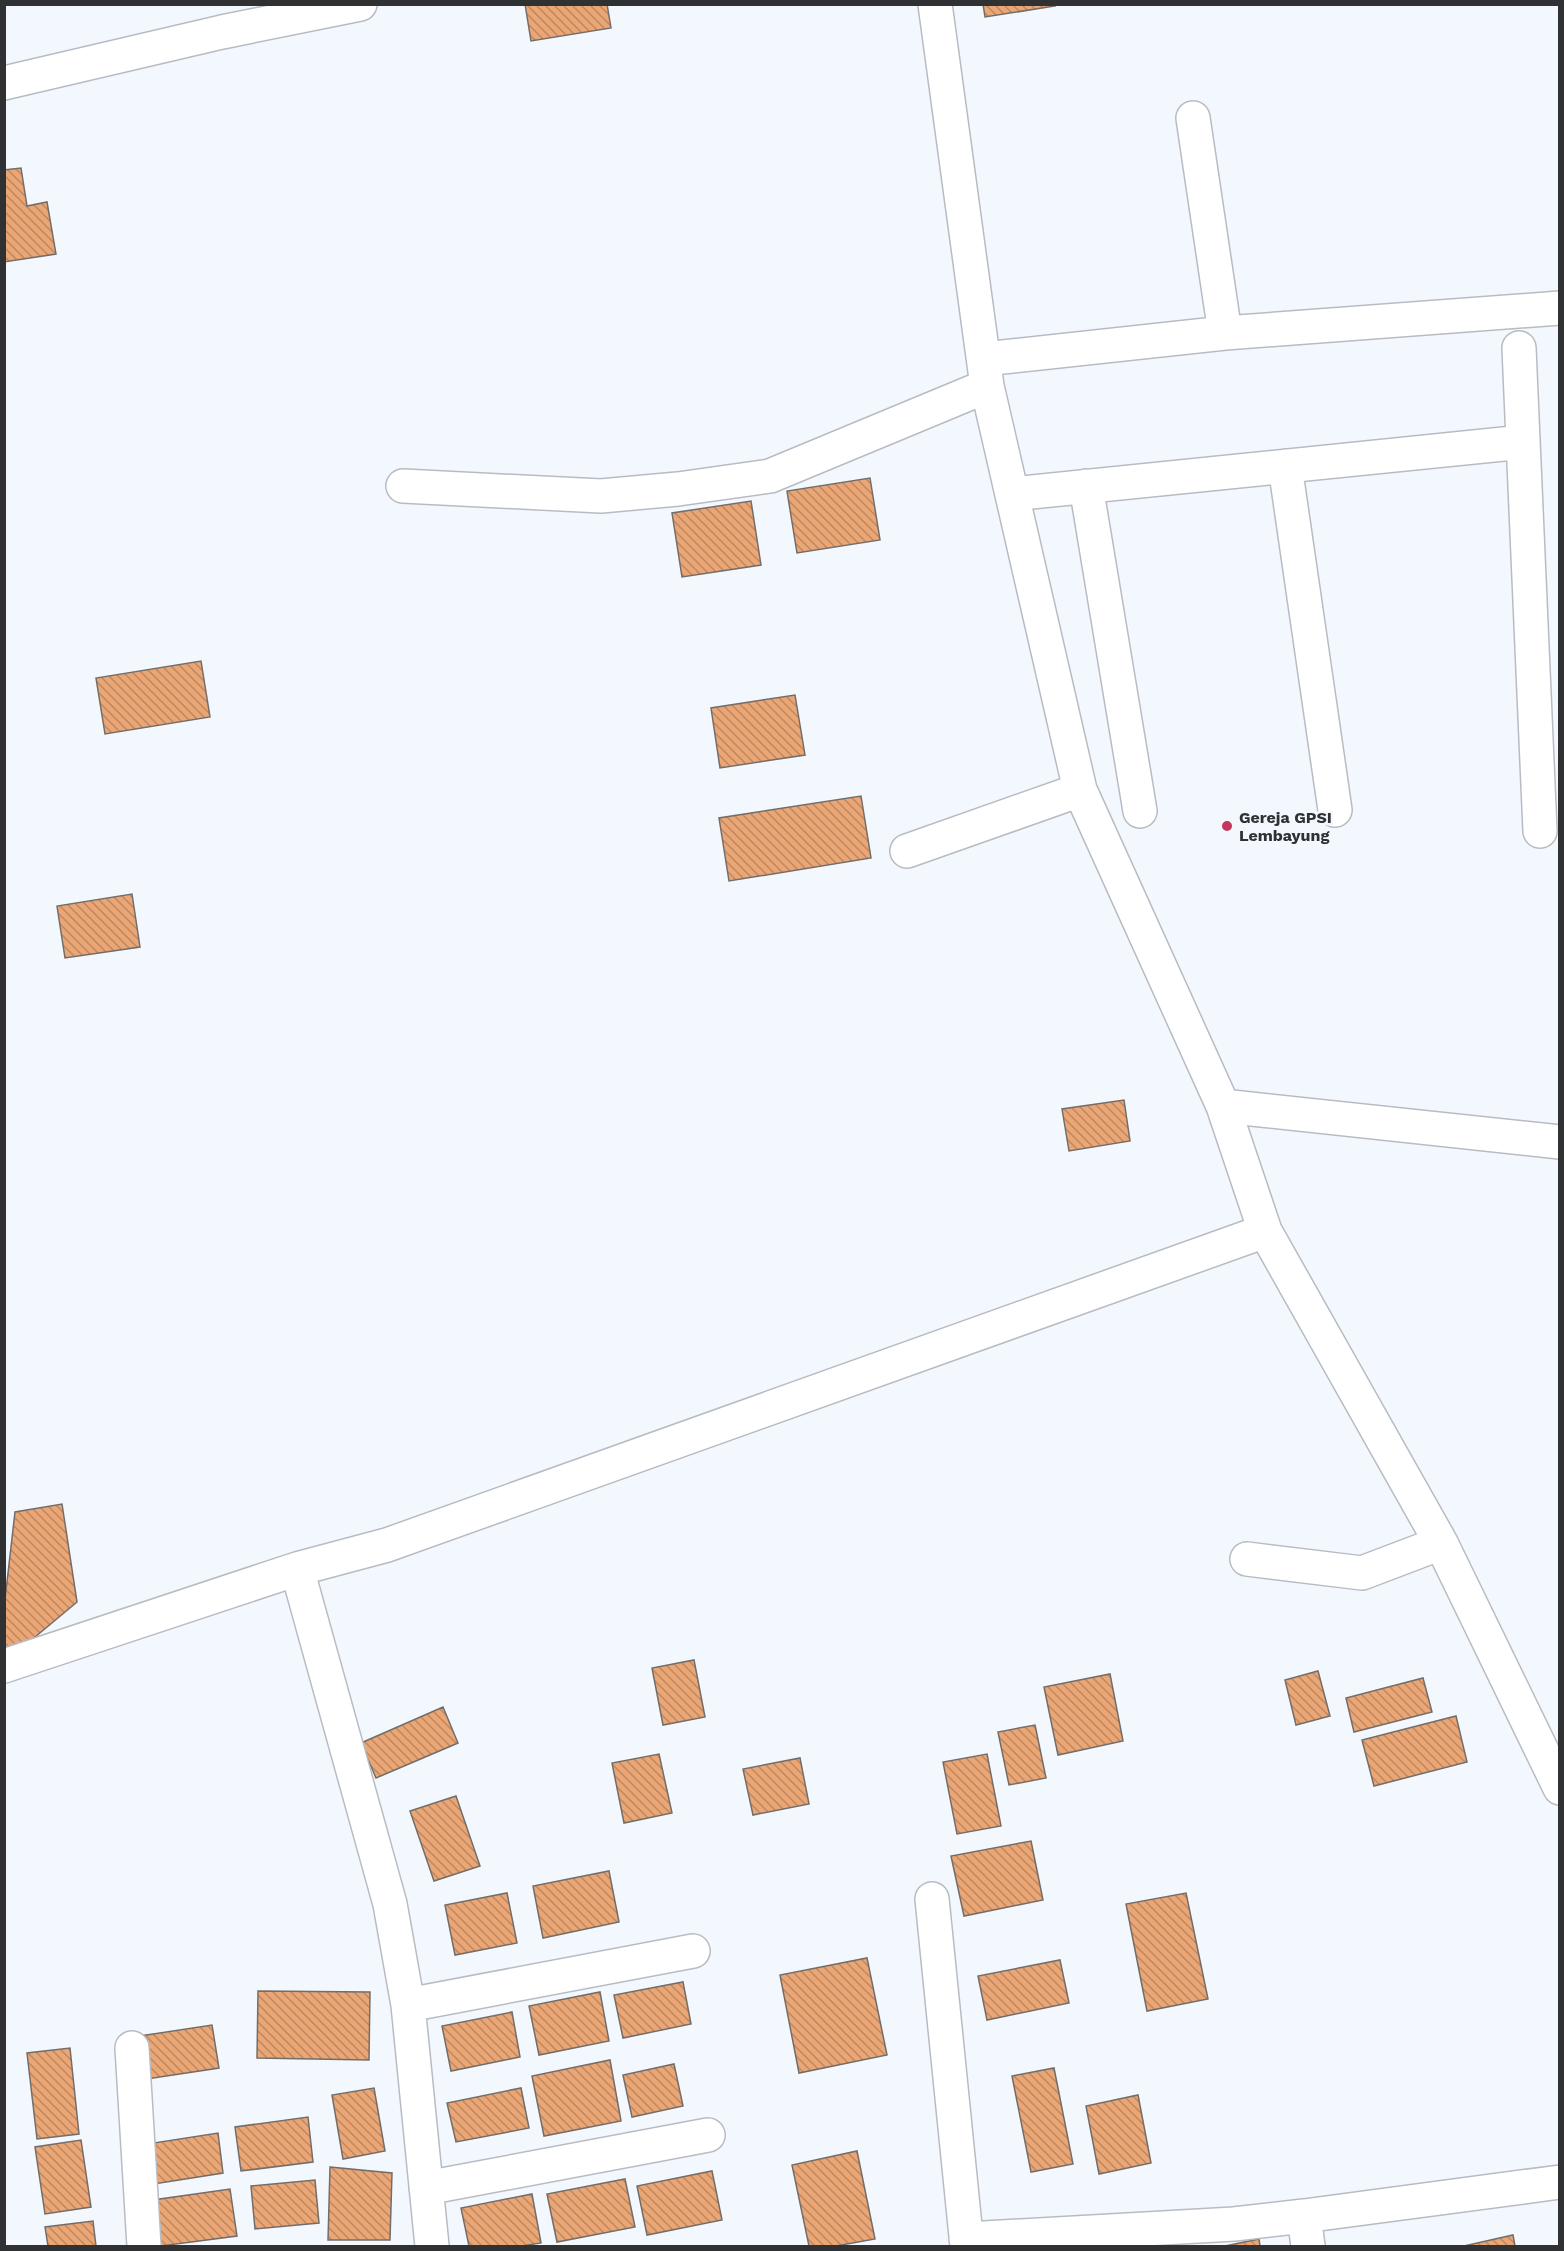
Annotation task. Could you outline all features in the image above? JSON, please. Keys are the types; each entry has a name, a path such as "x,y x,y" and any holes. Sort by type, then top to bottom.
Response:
{"street":[{"path":"4,82 222,32 360,4"},
{"path":"935,4 985,372 1080,790 1223,1106 1265,1232 1441,1543 1560,1788"},
{"path":"1193,118 1225,333"},
{"path":"403,486 600,496 678,489 770,476 985,372 1225,333 1560,308"},
{"path":"1519,348 1540,831"},
{"path":"1012,494 1523,442"},
{"path":"1285,466 1335,810"},
{"path":"1086,486 1140,811"},
{"path":"907,851 1080,790"},
{"path":"1223,1106 1560,1142"},
{"path":"4,1666 297,1569 398,1541 1265,1232"},
{"path":"1247,1559 1362,1573 1441,1543"},
{"path":"297,1569 390,1904 408,2005 432,2247"},
{"path":"932,1899 966,2243 1234,2224 1306,2231 1560,2182"},
{"path":"408,2005 693,1951"},
{"path":"132,2048 144,2247"},
{"path":"426,2188 708,2135"}],"building":[{"path":"525,4 607,4 611,28 531,41"},
{"path":"983,4 1054,4 1055,6 985,17"},
{"path":"21,168 27,206 47,202 56,254 4,262 4,170"},
{"path":"870,478 880,540 797,553 787,491"},
{"path":"751,501 761,565 682,577 672,513"},
{"path":"201,661 210,717 105,734 96,678"},
{"path":"795,695 805,755 720,768 711,708"},
{"path":"861,796 871,858 729,881 719,818"},
{"path":"132,894 140,947 65,958 57,906"},
{"path":"1124,1100 1130,1141 1069,1151 1062,1109"},
{"path":"62,1504 77,1602 4,1663 4,1608 15,1512"},
{"path":"694,1660 705,1717 663,1725 652,1668"},
{"path":"1318,1671 1330,1716 1296,1725 1285,1680"},
{"path":"1110,1674 1123,1741 1058,1755 1044,1687"},
{"path":"1423,1678 1432,1712 1354,1732 1346,1698"},
{"path":"443,1707 458,1743 376,1778 361,1743"},
{"path":"1456,1716 1467,1762 1374,1786 1362,1740"},
{"path":"1035,1725 1046,1778 1009,1785 998,1732"},
{"path":"659,1754 672,1813 624,1823 612,1763"},
{"path":"987,1754 1001,1826 957,1834 943,1762"},
{"path":"800,1758 809,1804 753,1815 743,1769"},
{"path":"456,1796 480,1866 434,1881 410,1811"},
{"path":"1031,1841 1043,1900 964,1916 951,1856"},
{"path":"609,1871 619,1922 543,1938 533,1886"},
{"path":"507,1893 517,1943 455,1955 445,1905"},
{"path":"1186,1893 1208,1999 1147,2011 1126,1904"},
{"path":"867,1958 887,2055 799,2073 780,1975"},
{"path":"1060,1960 1069,2003 987,2020 978,1976"},
{"path":"683,1982 691,2024 623,2038 614,1995"},
{"path":"258,1991 370,1992 369,2060 257,2058"},
{"path":"600,1992 609,2041 539,2055 529,2006"},
{"path":"512,2012 520,2057 451,2071 442,2026"},
{"path":"212,2025 219,2068 147,2079 140,2036"},
{"path":"70,2048 79,2134 37,2139 27,2053"},
{"path":"610,2060 621,2121 544,2136 532,2076"},
{"path":"674,2064 683,2106 632,2117 623,2075"},
{"path":"1054,2068 1073,2164 1031,2172 1012,2076"},
{"path":"374,2088 385,2151 343,2159 332,2095"},
{"path":"521,2088 529,2128 456,2142 447,2103"},
{"path":"1138,2095 1151,2163 1099,2174 1086,2106"},
{"path":"308,2117 313,2162 241,2171 235,2127"},
{"path":"218,2133 223,2173 154,2184 147,2144"},
{"path":"81,2140 91,2207 45,2214 35,2147"},
{"path":"857,2151 875,2239 836,2246 809,2246 792,2165"},
{"path":"330,2167 392,2173 390,2240 328,2240"},
{"path":"712,2171 722,2220 647,2235 637,2186"},
{"path":"625,2179 635,2227 557,2242 547,2194"},
{"path":"315,2180 319,2223 255,2229 251,2186"},
{"path":"230,2189 237,2236 161,2246 153,2200"},
{"path":"532,2194 541,2243 522,2246 469,2246 461,2208"},
{"path":"93,2221 96,2246 48,2246 45,2227"},
{"path":"1513,2235 1515,2246 1464,2246"},
{"path":"1259,2239 1260,2246 1225,2246"}],"place":[{"name":"Gereja GPSI Lembayung","path":"1227,826"}]}
